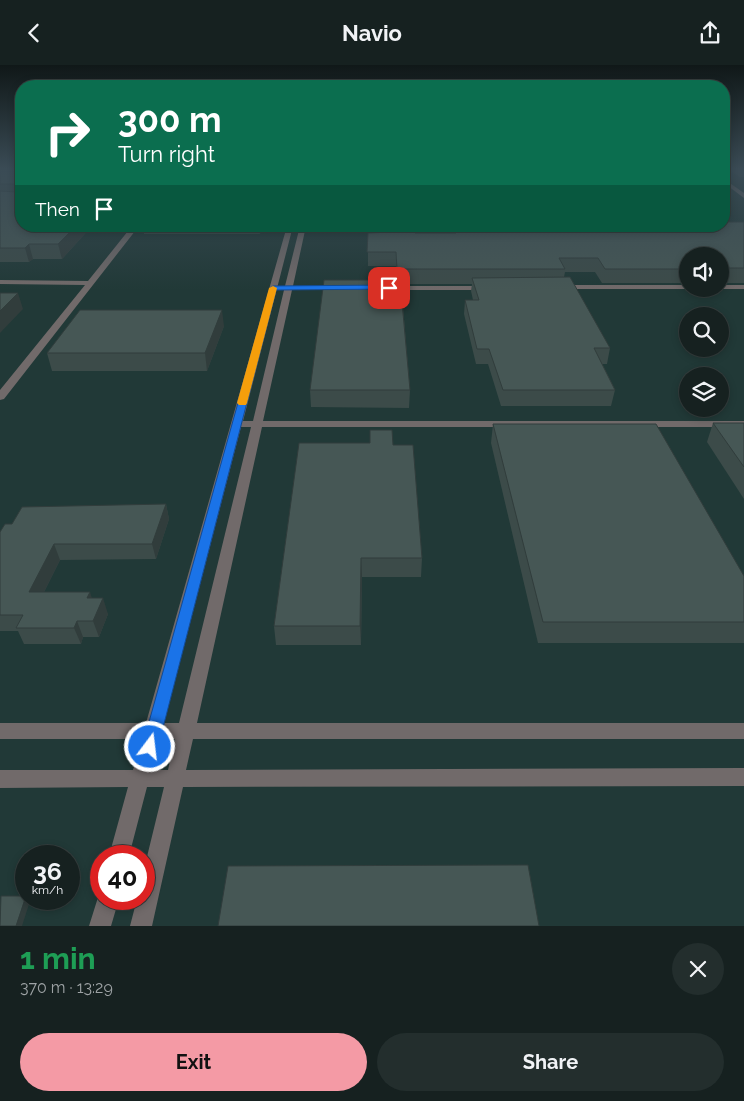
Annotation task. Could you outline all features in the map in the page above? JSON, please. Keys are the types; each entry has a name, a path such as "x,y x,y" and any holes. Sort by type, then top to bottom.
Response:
{"street":[{"path":"0,397 131,232"},
{"path":"122,845 288,232"},
{"path":"141,926 302,232"},
{"path":"0,283 91,283"},
{"path":"379,288 498,287"},
{"path":"548,287 679,287"},
{"path":"729,287 744,287"},
{"path":"273,288 349,288"},
{"path":"237,424 744,424"},
{"path":"0,731 744,731"},
{"path":"0,779 744,777"},
{"path":"100,926 105,910"}],"shaded area":[{"path":"0,209 15,209 15,232 730,232 730,209 744,209 744,926 0,926"}],"building":[{"path":"0,209 15,209 15,232 70,232 58,244 29,244 25,248 0,248"},
{"path":"730,222 744,222 744,268 729,268 729,247 679,247 679,269 605,269 598,258 559,258 565,269 397,269 396,252 367,252 368,233 730,232"},
{"path":"570,277 610,348 594,348 615,390 503,390 489,349 477,349 465,300 479,300 472,278"},
{"path":"324,280 400,280 410,390 310,390"},
{"path":"0,293 18,293 0,311"},
{"path":"80,310 222,310 205,353 47,353"},
{"path":"713,423 744,423 744,467"},
{"path":"493,424 656,424 744,576 744,622 543,622"},
{"path":"370,430 392,430 393,445 413,445 422,558 361,558 360,626 274,626 299,443 370,443"},
{"path":"166,504 152,544 54,544 29,592 90,592 87,598 103,598 93,621 77,621 74,628 16,628 23,615 0,615 0,532 5,524 12,524 22,507"},
{"path":"528,865 539,926 218,926 228,866"},
{"path":"1,896 15,896 15,910 21,910 16,926 0,926"}],"slow traffic":[{"path":"242,403 273,288"}],"route":[{"path":"150,747 273,288 389,288"}]}
